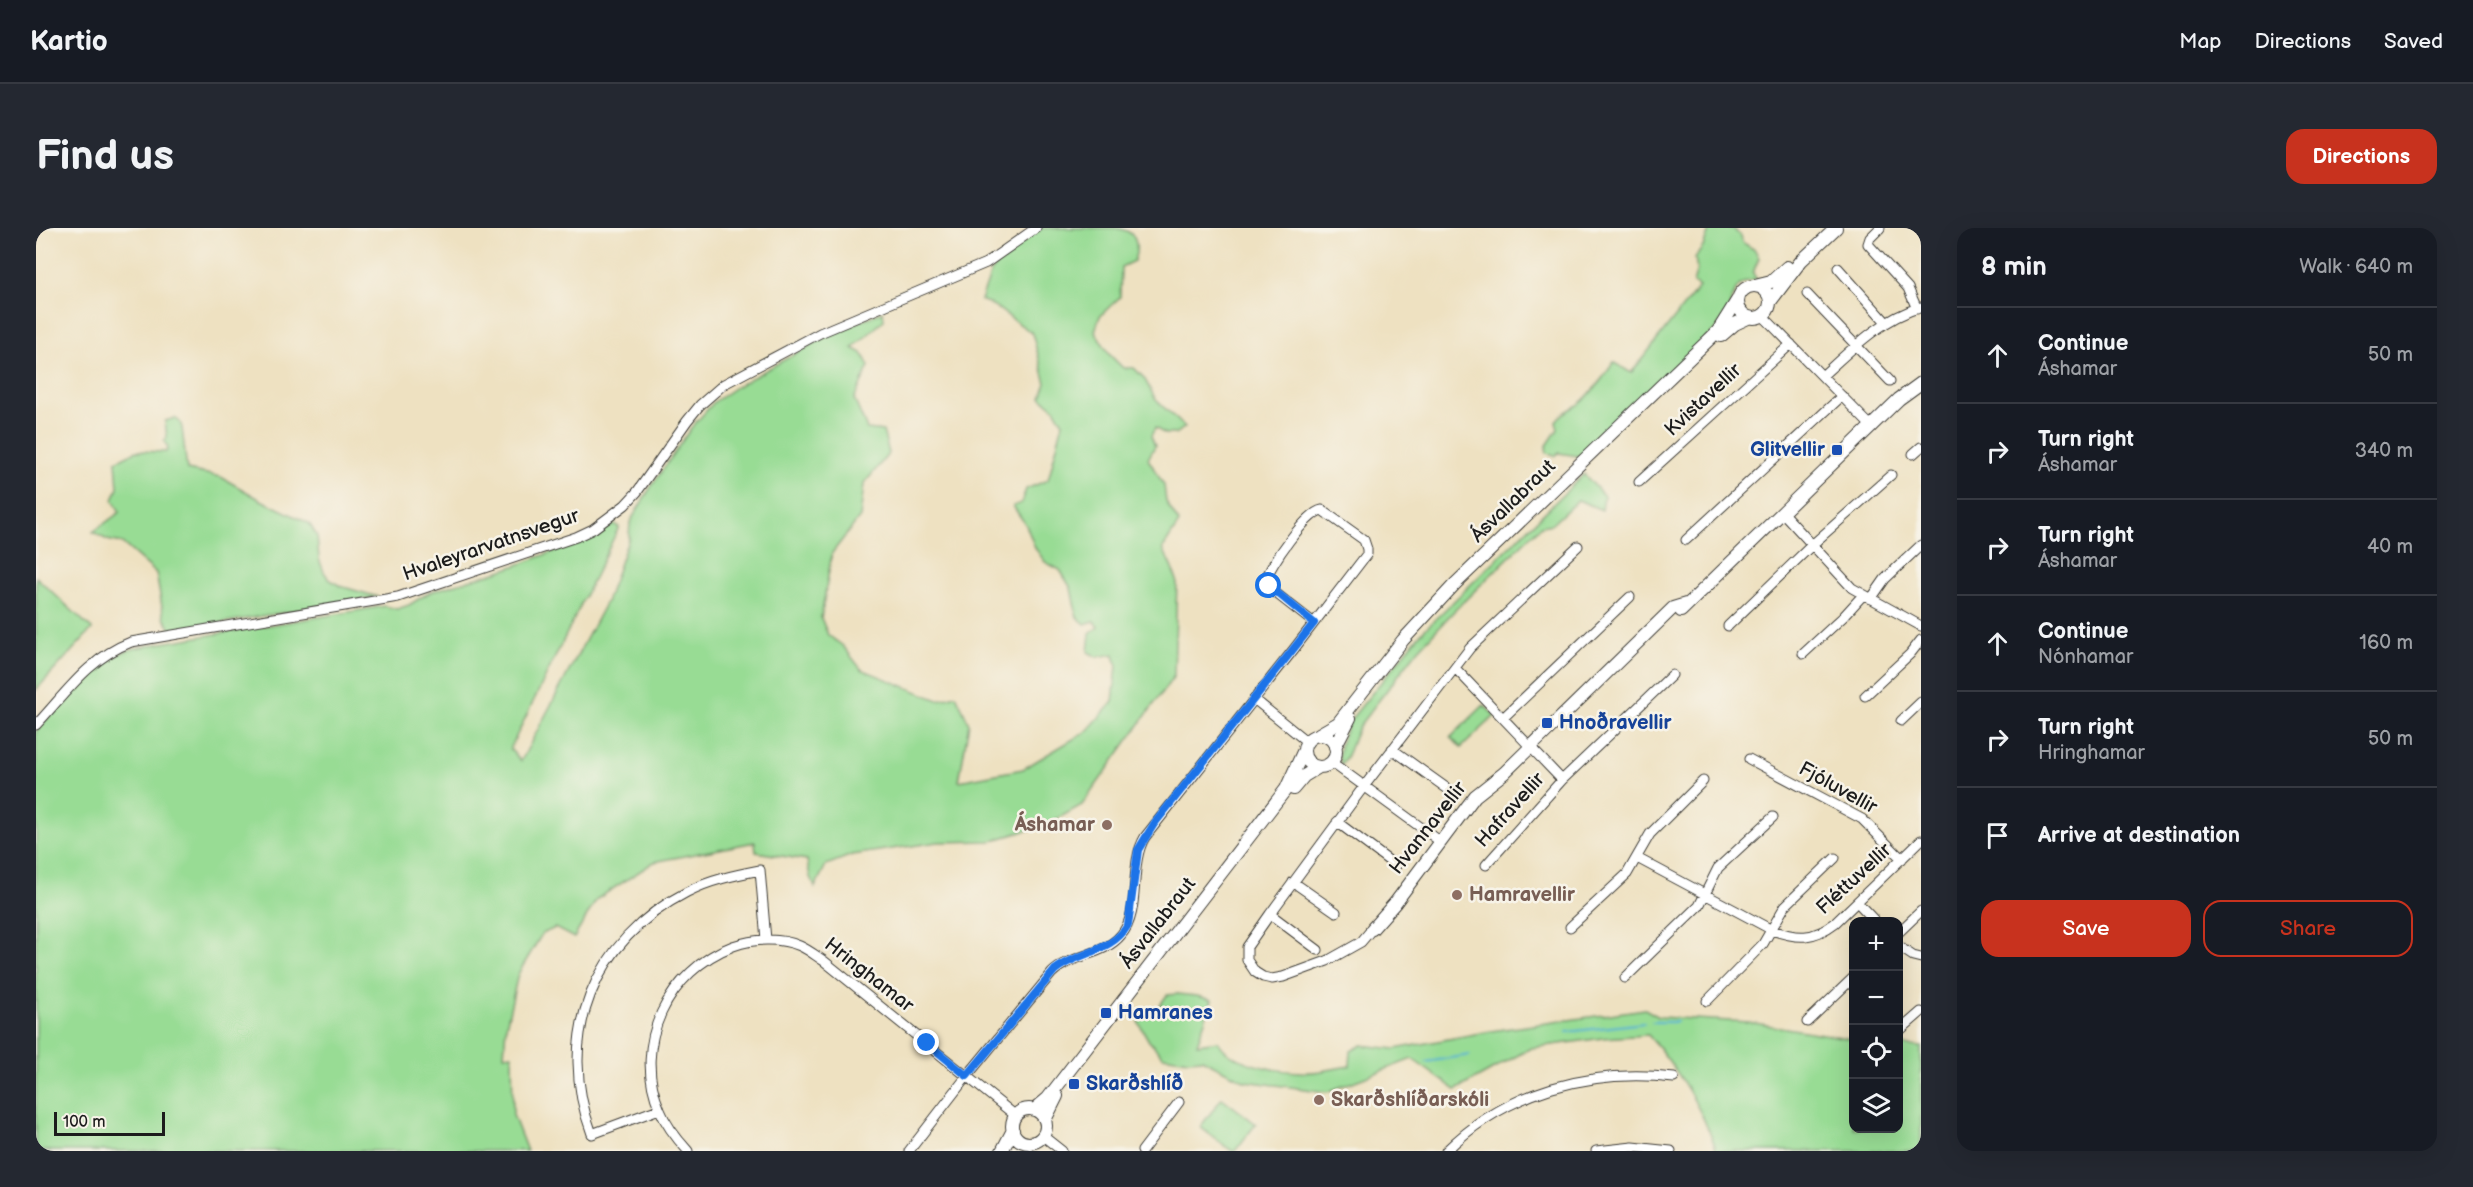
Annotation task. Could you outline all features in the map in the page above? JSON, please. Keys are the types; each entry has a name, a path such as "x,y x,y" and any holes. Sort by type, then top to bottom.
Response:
{"main road":[{"path":"1827,228 1775,279 1744,289 1738,298 1738,308 1748,318 1763,316 1767,312 1770,302 1801,261 1836,228"},
{"path":"1755,286 1767,293 1770,302"},
{"name":"Ásvallabraut","path":"1319,734 1338,723 1390,655 1455,584 1718,331 1738,298"},
{"name":"Ásvallabraut","path":"1335,747 1345,725 1366,696 1444,604 1722,335 1735,324 1748,318"},
{"name":"Hvannavellir","path":"1369,932 1395,903 1475,796 1500,777 1675,606 1686,604 1906,393 1921,383"},
{"path":"1319,734 1328,737 1335,747 1335,755 1331,762 1319,767 1307,761 1305,746 1319,734"},
{"name":"Ásvallabraut","path":"1034,1110 1048,1098 1279,799 1291,782 1305,746"},
{"name":"Ásvallabraut","path":"1045,1120 1065,1084 1299,781 1319,767"},
{"path":"1002,1151 1013,1130 1016,1116 1024,1110 1034,1110 1045,1120 1043,1136 1035,1142 1026,1143 1011,1151"},
{"path":"1013,1130 1017,1138 1026,1143"}],"street":[{"name":"Hvaleyrarvatnsvegur","path":"36,725 89,666 104,654 131,642 398,597 559,544 593,529 637,492 687,421 700,405 724,384 820,333 986,262 1035,228"},
{"path":"1822,376 1886,322 1919,308 1908,288 1868,244 1870,238 1880,228"},
{"path":"1838,268 1886,322"},
{"path":"1807,294 1890,381"},
{"path":"1763,316 1872,427"},
{"name":"Kvistavellir","path":"1640,482 1791,344"},
{"path":"1686,540 1842,396"},
{"path":"1913,454 1921,447"},
{"path":"1728,626 1813,544 1891,475"},
{"path":"909,1151 967,1076 1055,970 1063,964 1116,941 1128,925 1138,850 1145,837 1314,623 1366,554 1368,549 1364,540 1322,510 1313,514 1297,532 1270,568 1266,580 1273,591 1314,623"},
{"path":"1782,512 1844,580 1867,597 1921,626"},
{"path":"1803,654 1921,545"},
{"path":"1369,932 1353,947 1327,961 1283,977 1267,979 1251,968 1247,960 1247,947 1270,914 1364,786 1455,668 1493,625 1578,546"},
{"path":"1503,718 1630,597"},
{"path":"1865,696 1910,654 1921,640"},
{"path":"1455,668 1531,747"},
{"name":"Hafravellir","path":"1486,865 1562,780 1672,675"},
{"path":"1254,699 1305,746"},
{"path":"1901,721 1921,702"},
{"name":"Hafravellir","path":"1531,747 1562,780"},
{"path":"1392,749 1452,792"},
{"name":"Fjóluvellir","path":"1749,759 1862,819 1902,859"},
{"path":"1331,762 1441,842"},
{"path":"1570,927 1627,874 1650,834 1703,782"},
{"path":"1625,978 1699,906 1718,868 1773,817"},
{"path":"1337,822 1396,866"},
{"name":"Fléttuvellir","path":"1637,858 1772,930 1792,937 1815,935 1835,923 1921,840"},
{"name":"Fléttuvellir","path":"1707,1001 1763,944 1785,906 1835,858"},
{"path":"659,1108 592,1134 588,1126 579,1091 578,1036 584,1012 604,966 642,923 666,904 710,882 760,870 766,940"},
{"path":"1293,882 1336,912"},
{"path":"1857,902 1872,917"},
{"path":"1903,929 1921,911"},
{"path":"1270,914 1318,950"},
{"name":"Hringhamar","path":"688,1151 670,1129 659,1108 652,1078 651,1048 659,1017 672,992 692,969 715,953 742,943 766,940 790,942 802,946 824,961 1016,1116"},
{"path":"1903,949 1913,956 1921,958"},
{"path":"1806,1023 1849,982"},
{"path":"1903,1028 1921,1012"},
{"path":"1446,1151 1489,1117 1518,1101 1551,1088 1585,1079 1612,1076 1638,1075 1674,1078"},
{"path":"1142,1151 1179,1102"},
{"path":"1043,1136 1062,1151"},
{"path":"1596,1151 1633,1147 1671,1151"}],"green space":[{"path":"1042,228 1115,228 1127,231 1134,238 1136,254 1134,261 1121,267 1120,297 1100,316 1095,331 1109,354 1123,368 1134,368 1144,378 1156,400 1185,427 1176,434 1165,434 1155,428 1151,436 1155,446 1148,459 1164,485 1166,502 1179,523 1163,548 1177,580 1174,676 1082,805 1048,824 991,841 938,842 852,855 826,865 815,887 810,877 807,860 756,852 755,842 654,862 597,899 574,938 555,928 542,934 518,974 506,1026 504,1055 512,1054 513,1115 527,1151 36,1151 36,731 87,676 110,659 131,649 385,606 397,609 409,605 430,592 509,568 582,541 614,524 619,527 510,749 521,761 607,600 629,537 630,522 691,428 714,402 739,385 829,335 883,311 884,320 853,348 862,353 869,366 854,399 867,429 883,431 889,453 864,484 860,517 832,553 821,618 828,635 843,646 861,669 938,700 956,695 969,723 959,781 1023,769 1087,731 1113,702 1117,666 1114,654 1097,657 1088,652 1090,634 1098,627 1094,621 1085,624 1077,617 1071,588 1060,570 1045,562 1035,548 1026,525 1013,506 1021,503 1026,489 1048,480 1063,423 1054,408 1041,397 1046,383 1032,333 994,306 981,300 991,272 1000,260"},
{"path":"1710,228 1733,228 1742,242 1755,250 1759,258 1753,273 1757,280 1741,284 1717,328 1583,457 1559,453 1555,456 1547,453 1546,447 1558,429 1556,421 1558,418 1589,395 1614,362 1631,373 1699,287 1693,283 1697,270 1695,258 1703,247"},
{"path":"175,418 180,422 182,428 187,470 221,477 261,500 309,523 317,536 319,559 329,579 340,586 378,597 172,631 164,618 156,573 122,543 107,540 93,532 120,512 113,500 118,488 116,461 136,451 166,452 168,448 164,441 167,438 165,421"},
{"path":"1584,474 1604,496 1602,510 1578,500 1552,524 1541,526 1453,612 1418,650 1359,726 1341,765 1340,744 1351,719 1421,633"},
{"path":"36,577 92,629 36,690"},
{"path":"1484,705 1495,716 1461,748 1451,737"},
{"path":"1167,995 1197,996 1212,1000 1197,1044 1218,1041 1224,1049 1242,1060 1266,1068 1299,1072 1318,1072 1350,1066 1351,1051 1362,1045 1395,1049 1491,1031 1645,1009 1659,1017 1748,1022 1849,1038 1849,1133 1903,1133 1903,1045 1921,1047 1921,1151 1717,1151 1704,1119 1688,1090 1670,1062 1648,1035 1603,1038 1531,1048 1456,1090 1412,1059 1327,1092 1245,1081 1202,1059 1188,1060 1163,1056 1149,1041 1138,1022 1160,1005"},
{"path":"1222,1098 1256,1124 1235,1151 1200,1127"}],"waterway":[{"path":"1652,1022 1677,1022"},
{"path":"1567,1032 1644,1023"},
{"path":"1426,1062 1470,1055"}],"place":[{"name":"Glitvellir","path":"1837,450"},
{"name":"Hnoðravellir","path":"1547,723"},
{"name":"Áshamar","path":"1107,825"},
{"name":"Hamravellir","path":"1457,895"},
{"name":"Hamranes","path":"1106,1013"},
{"name":"Skarðshlíð","path":"1074,1084"},
{"name":"Skarðshlíðarskóli","path":"1319,1100"}],"route":[{"path":"927,1043 967,1076 1055,970 1063,964 1109,946 1123,933 1128,925 1138,850 1141,844 1154,824 1314,623 1269,586"}]}
